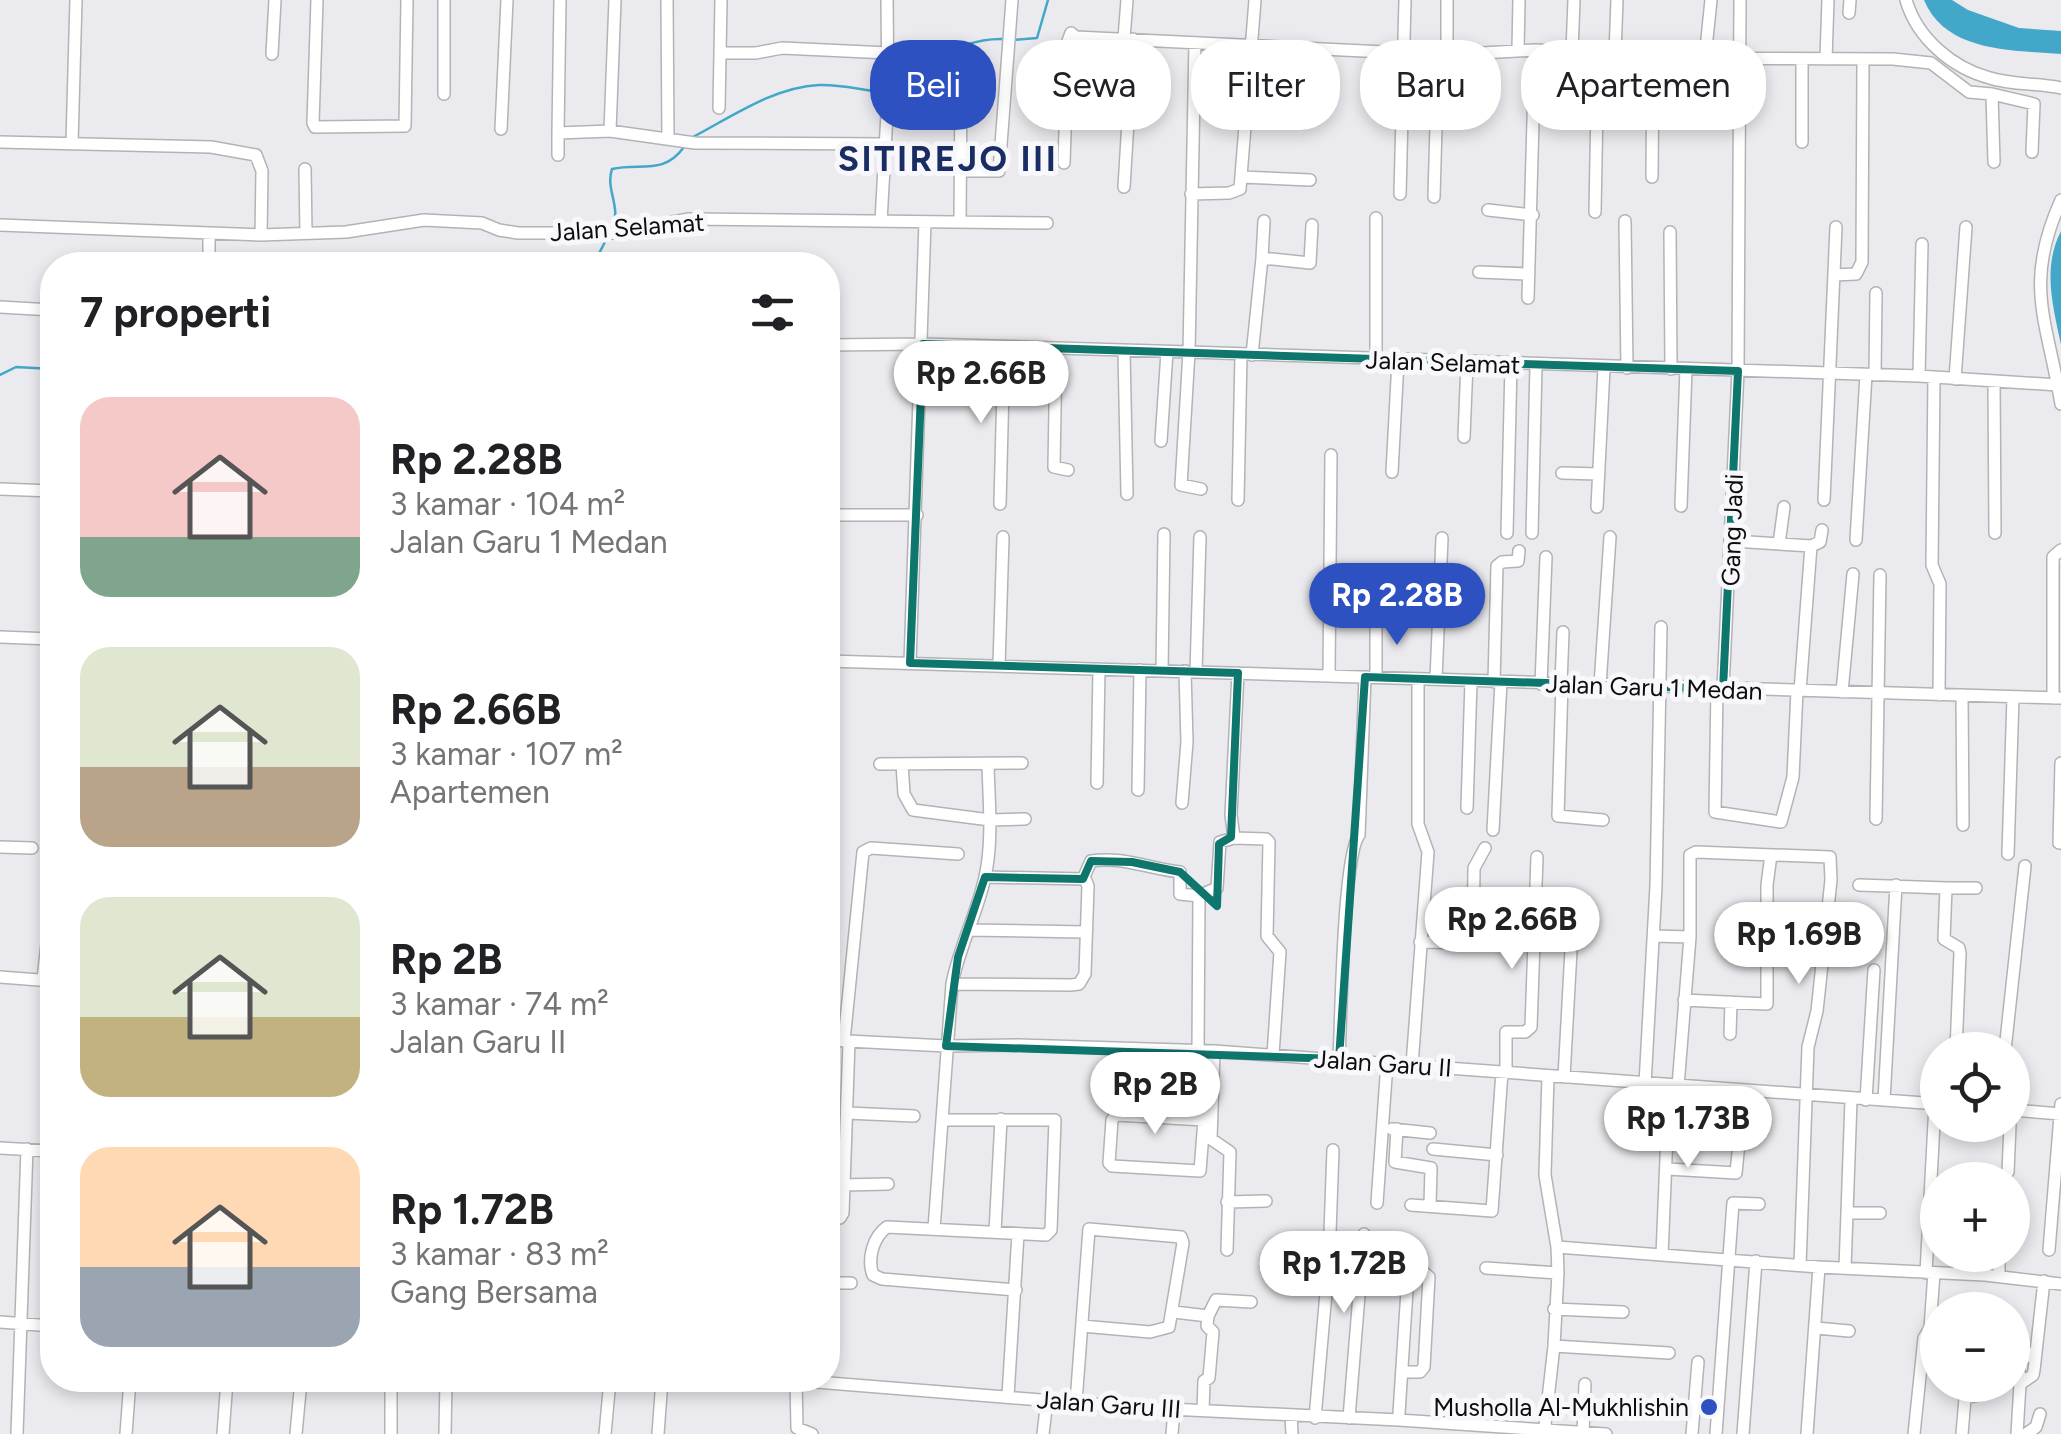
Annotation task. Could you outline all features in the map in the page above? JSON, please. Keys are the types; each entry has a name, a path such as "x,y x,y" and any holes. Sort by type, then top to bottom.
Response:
{"street":[{"path":"72,143 76,0"},
{"path":"272,54 275,0"},
{"path":"317,0 314,123 318,127 402,128 406,124 406,0"},
{"path":"444,0 444,94"},
{"path":"501,129 507,0"},
{"path":"558,155 560,0"},
{"path":"610,130 615,0"},
{"path":"667,0 668,138"},
{"path":"720,108 721,0"},
{"path":"887,0 888,40"},
{"path":"960,172 999,171 1012,0"},
{"path":"1124,187 1127,0"},
{"path":"1252,40 1255,0"},
{"path":"1403,40 1405,0"},
{"path":"1443,40 1447,0"},
{"path":"1501,51 1518,50 1519,0"},
{"path":"1572,40 1574,0"},
{"path":"1615,40 1617,0"},
{"path":"1707,40 1711,0"},
{"name":"Gang Jadi","path":"1740,0 1740,40"},
{"path":"1826,58 1828,0"},
{"path":"1906,0 1916,28 1962,67 1992,80 2061,88"},
{"path":"1064,163 1071,33 1076,38 1191,44"},
{"path":"721,52 782,48 870,52"},
{"path":"1766,58 1892,58 1932,64 1969,92 2034,104 2032,152"},
{"path":"1802,58 1802,142"},
{"path":"1834,275 1855,275 1862,262 1862,60"},
{"path":"1992,94 1994,162"},
{"path":"558,133 610,130 690,141 885,144"},
{"path":"881,222 886,130"},
{"path":"960,130 960,222"},
{"path":"1193,130 1189,352 1181,485 1201,489"},
{"path":"1191,194 1237,192 1245,130"},
{"path":"1400,194 1401,130"},
{"path":"1434,198 1438,130"},
{"path":"1528,298 1534,130"},
{"path":"1595,212 1597,130"},
{"path":"1652,130 1652,178"},
{"name":"Gang Jadi","path":"1740,130 1733,541 1714,812 1781,822 1793,776 1798,691"},
{"path":"0,142 211,147 256,155 262,171 261,234"},
{"path":"304,169 306,233"},
{"path":"1241,177 1310,180"},
{"path":"2061,200 2040,257 2038,296 2061,404"},
{"path":"1488,210 1533,215"},
{"path":"1376,218 1376,360"},
{"name":"Jalan Selamat","path":"0,225 261,234 346,232 424,220 482,223 518,234 608,233 689,219 1047,222"},
{"path":"1238,500 1247,355 1264,221"},
{"path":"1625,221 1626,368"},
{"path":"910,663 926,222"},
{"path":"1262,258 1310,263 1312,225"},
{"path":"1824,500 1836,227"},
{"path":"1955,379 1966,228"},
{"path":"1670,232 1670,369"},
{"path":"210,234 210,252"},
{"path":"1919,376 1922,244"},
{"path":"1479,272 1529,274"},
{"path":"1856,540 1876,293"},
{"path":"0,306 40,309"},
{"name":"Jalan Selamat","path":"840,345 923,344 1919,376 2058,385"},
{"path":"1000,504 1004,348"},
{"path":"1056,350 1054,467 1068,470"},
{"path":"1124,352 1127,494"},
{"path":"1162,441 1167,352"},
{"path":"1392,472 1398,361"},
{"path":"1464,438 1467,363"},
{"path":"1507,533 1511,365"},
{"path":"1532,533 1536,366"},
{"path":"1597,507 1604,368"},
{"path":"1681,506 1686,369"},
{"path":"1934,378 1932,565 1940,584 1939,695"},
{"path":"1994,381 1995,533"},
{"path":"1329,675 1331,455"},
{"path":"1562,472 1598,474"},
{"path":"0,489 40,491"},
{"path":"1780,544 1784,508"},
{"path":"840,516 917,515"},
{"path":"1733,541 1811,546 1820,542 1822,530"},
{"path":"1162,671 1164,534"},
{"path":"1182,803 1200,537"},
{"path":"1600,685 1610,537"},
{"path":"999,665 1003,538"},
{"path":"1436,679 1442,538"},
{"path":"1798,691 1811,546"},
{"path":"2057,698 2053,558 2061,550"},
{"path":"1493,830 1497,566 1518,561 1519,551"},
{"path":"1540,684 1546,558"},
{"path":"1842,692 1853,574"},
{"path":"1876,819 1880,575"},
{"path":"1339,1060 1348,889 1353,843 1359,835 1376,620"},
{"path":"1645,1084 1654,936 1661,627"},
{"path":"1563,632 1558,816 1603,820"},
{"path":"0,637 40,639"},
{"name":"Jalan Garu 1 Medan","path":"840,660 2057,698"},
{"path":"1096,784 1098,669"},
{"path":"1138,790 1140,670"},
{"path":"1234,838 1231,815 1238,673"},
{"path":"1412,1065 1428,852 1418,824 1418,679"},
{"path":"1467,808 1471,681"},
{"path":"1962,695 1963,825"},
{"path":"2008,854 2013,698"},
{"path":"880,764 1022,763"},
{"path":"2059,843 2061,763"},
{"path":"902,764 904,794 912,810 990,820 1025,818"},
{"path":"934,1229 952,984 985,877 990,820 988,765"},
{"path":"1083,879 1091,862 1132,862 1180,872 1180,894 1199,896 1217,888 1219,843 1234,838 1266,839 1267,936 1280,952 1273,1056"},
{"path":"0,847 32,848"},
{"path":"840,1216 847,1041 863,852 872,848 958,854"},
{"path":"1473,943 1474,868 1485,848"},
{"path":"1662,1255 1690,937 1690,855 1696,852 1828,856 1831,859 1817,1011 1808,1039 1800,1265"},
{"path":"1684,1000 1767,1004 1771,855"},
{"path":"1410,1204 1492,1211 1506,1032 1525,1032 1530,1027 1537,857"},
{"path":"2006,1032 2026,866"},
{"path":"985,877 1083,879"},
{"path":"952,984 1076,984 1084,974 1088,886 1083,879"},
{"path":"1884,1100 1896,884"},
{"path":"1860,885 1976,888"},
{"path":"1946,888 1944,939 1959,948 1960,953 1957,1032"},
{"path":"1199,896 1211,1139 1230,1152 1227,1250"},
{"path":"1564,1077 1573,914"},
{"path":"968,930 1085,932"},
{"path":"1654,936 1690,937"},
{"path":"1420,942 1496,944"},
{"path":"1866,1100 1874,970"},
{"path":"0,977 40,980"},
{"path":"1730,1034 1731,1002"},
{"name":"Jalan Garu II","path":"840,1041 1205,1051 1920,1103"},
{"path":"1204,1120 1116,1114 1112,1120 1109,1163 1198,1172 1202,1165 1204,1120 1205,1051"},
{"path":"1377,1202 1387,1063"},
{"path":"1544,1432 1558,1273 1546,1175 1548,1076"},
{"path":"1668,1169 1736,1173 1744,1092"},
{"path":"1845,1268 1851,1100"},
{"path":"2050,1250 2061,1104"},
{"path":"2030,1112 2060,1114"},
{"path":"847,1113 914,1116"},
{"path":"995,1232 1001,1119"},
{"path":"944,1120 1056,1121 1052,1230 1046,1235 893,1226 881,1232 870,1261 873,1276 1016,1290"},
{"path":"1430,1133 1390,1128 1394,1162 1431,1168 1430,1205"},
{"path":"1914,1434 1924,1338 1930,1328 1935,1142"},
{"path":"0,1148 40,1150"},
{"path":"1433,1148 1497,1154"},
{"path":"18,1434 27,1149"},
{"path":"1316,1418 1333,1150"},
{"path":"843,1185 888,1184"},
{"path":"1228,1202 1266,1201"},
{"path":"1716,1434 1733,1204 1759,1204"},
{"path":"1847,1212 1880,1213"},
{"path":"1076,1402 1088,1232 1092,1228 1181,1237 1169,1327 1163,1330 1082,1326"},
{"path":"1008,1396 1018,1234"},
{"path":"1336,1434 1343,1418 1364,1234"},
{"path":"1557,1247 1999,1276 2061,1284"},
{"path":"1743,1434 1756,1262"},
{"path":"1807,1434 1819,1267"},
{"path":"1486,1268 1558,1273"},
{"path":"1399,1420 1408,1274 1422,1271 1429,1278 1424,1367 1420,1372 1402,1372"},
{"path":"2017,1434 2019,1389 2032,1375 2044,1281"},
{"path":"840,1283 851,1283"},
{"path":"1204,1411 1204,1381 1210,1378 1213,1340 1213,1332 1207,1326 1208,1316 1216,1300 1251,1302"},
{"path":"1554,1309 1623,1312"},
{"path":"1174,1312 1208,1316"},
{"path":"0,1322 40,1325"},
{"path":"1404,1328 1427,1327"},
{"path":"1816,1328 1848,1331"},
{"path":"1554,1346 1669,1353"},
{"path":"1692,1434 1698,1362"},
{"name":"Jalan Garu III","path":"840,1383 1174,1410 1606,1434"},
{"path":"1579,1433 1585,1384"},
{"path":"126,1434 129,1392"},
{"path":"222,1434 226,1392"},
{"path":"296,1434 300,1392"},
{"path":"391,1392 391,1434"},
{"path":"445,1434 446,1392"},
{"path":"605,1434 609,1392"},
{"path":"658,1434 661,1392"},
{"path":"798,1392 797,1428 812,1434"},
{"path":"1043,1434 1047,1400"},
{"path":"1962,1434 1965,1402"},
{"path":"1172,1434 1174,1410"},
{"path":"2026,1434 2036,1427 2040,1414"},
{"path":"1291,1415 1292,1434"}],"highlighted area":[{"path":"923,344 1738,371 1723,689 1365,677 1339,1059 946,1046 958,957 985,877 1083,879 1091,861 1132,862 1180,872 1217,906 1219,844 1231,837 1238,673 910,663"}],"water":[{"path":"1924,0 1952,0 1968,10 2019,28 2061,31 2061,54 2002,49 1964,39 1934,17"},
{"path":"2061,231 2061,345 2051,273"}],"waterway":[{"path":"1013,40 1037,38 1048,0"},
{"path":"986,40 1005,39"},
{"path":"693,137 786,91 819,85 870,90"},
{"path":"612,228 612,169 659,165 684,147"},
{"path":"600,252 606,240"},
{"path":"0,375 16,367 40,368"}],"place":[{"name":"Musholla Al-Mukhlishin","path":"1709,1407"}],"district":[{"name":"SITIREJO III","path":"948,159"}]}
